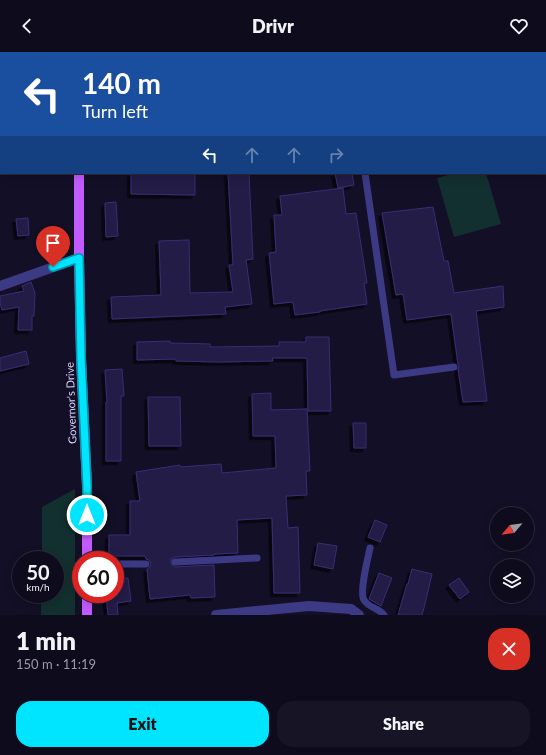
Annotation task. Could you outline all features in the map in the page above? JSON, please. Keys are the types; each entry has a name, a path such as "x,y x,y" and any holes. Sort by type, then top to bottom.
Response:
{"main road":[{"name":"Governor's Drive","path":"79,174 81,358 87,486 87,551"},
{"path":"87,603 87,615"}],"street":[{"path":"0,286 79,258"},
{"path":"216,615 309,606 351,609 359,615"}],"lane":[{"path":"365,174 394,375 454,368"},
{"path":"370,548 362,592 364,600 371,607 384,615"},
{"path":"175,562 257,558"},
{"path":"124,564 146,564"}],"green space":[{"path":"451,174 486,174 501,224 454,237 437,178"},
{"path":"75,489 75,551 72,551 72,603 75,603 75,615 41,615 41,603 64,603 64,551 42,551 42,507"}],"building":[{"path":"131,174 195,174 195,195 131,194"},
{"path":"228,174 249,174 253,259 246,260 252,304 225,307 226,314 112,319 111,297 161,295 159,241 189,240 190,293 233,292 229,265 233,265"},
{"path":"335,174 352,174 354,185 338,188"},
{"path":"343,188 346,214 356,213 367,283 364,283 367,304 295,315 293,302 274,304 269,253 276,252 274,215 282,215 280,196"},
{"path":"116,202 118,236 106,237 105,203"},
{"path":"433,207 444,261 448,261 454,293 503,286 504,307 476,311 487,401 463,402 451,314 407,320 403,294 396,295 382,213"},
{"path":"28,218 29,235 18,236 16,219"},
{"path":"31,282 35,293 32,330 18,330 19,307 2,310 0,296 24,291 22,286"},
{"path":"306,337 329,337 331,411 308,411 307,358 272,358 273,361 219,362 176,361 176,359 137,360 137,342 170,341 170,343 210,344 210,347 279,346 279,342 306,342"},
{"path":"26,351 29,364 0,371 0,358"},
{"path":"122,369 124,396 121,396 121,461 106,461 107,402 105,370"},
{"path":"271,393 271,410 307,409 310,471 306,471 307,495 286,496 288,528 298,527 300,593 274,593 272,518 237,520 238,553 175,557 171,559 171,564 175,567 214,565 215,597 191,598 190,595 150,599 147,569 151,564 149,560 146,559 145,556 124,556 124,551 109,551 109,535 130,535 130,501 140,501 136,472 180,465 180,467 221,464 222,473 276,468 275,436 253,436 252,394"},
{"path":"148,397 180,397 181,446 149,446"},
{"path":"353,423 366,423 366,448 354,448"},
{"path":"375,520 387,525 380,542 368,537"},
{"path":"318,543 337,546 333,569 314,565"},
{"path":"412,569 432,574 422,615 398,615 408,584"},
{"path":"379,573 392,578 381,606 369,599"},
{"path":"128,578 131,601 124,602 124,579"},
{"path":"459,578 469,592 460,599 449,585"},
{"path":"107,603 117,603 118,615 108,615"}],"route":[{"path":"53,267 79,258 87,515"}]}
